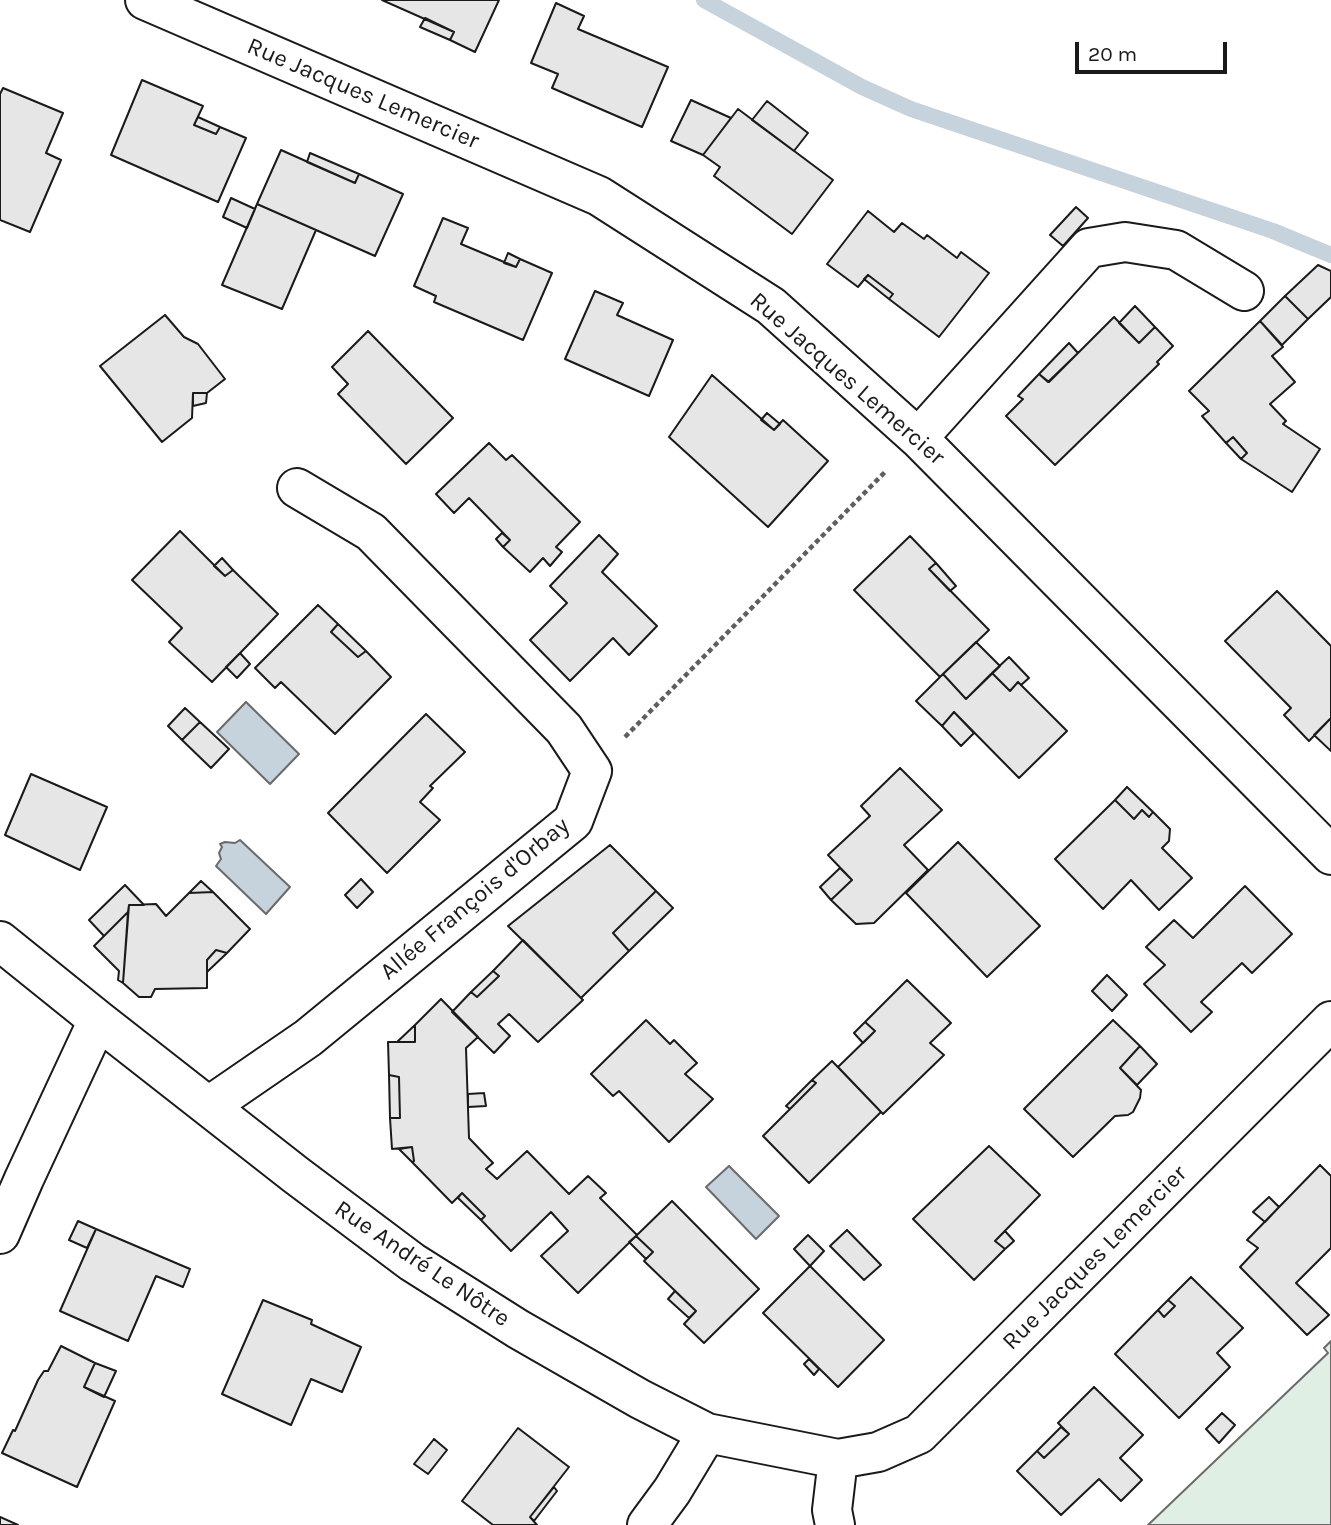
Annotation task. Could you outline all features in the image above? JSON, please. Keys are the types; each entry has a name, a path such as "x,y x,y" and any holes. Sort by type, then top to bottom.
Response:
{"street":[{"name":"Rue Jacques Lemercier","path":"145,0 599,196 771,306 918,438 1331,855"},
{"path":"918,438 1089,248 1125,242 1176,250 1244,290"},
{"path":"297,488 371,532 564,729 592,771"},
{"name":"Allée François d'Orbay","path":"209,1106 307,1038 573,821 592,771"},
{"name":"Rue André Le Nôtre","path":"0,941 296,1175 412,1262 518,1329 640,1399 707,1433 838,1459"},
{"path":"0,1234 98,1020"},
{"name":"Rue Jacques Lemercier","path":"838,1459 878,1452 919,1434 1331,1021"},
{"path":"647,1525 672,1491 707,1433"},
{"path":"835,1525 832,1510 838,1459"}],"path":[{"path":"592,771 918,438"}],"green space":[{"path":"1331,1341 1331,1525 1148,1525 1328,1353 1324,1348"}],"shaded area":[{"path":"246,702 299,754 270,784 217,732"},
{"path":"240,840 290,887 266,914 216,866 221,859 220,844"},
{"path":"729,1166 779,1216 756,1239 706,1187"}],"building":[{"path":"382,0 499,0 475,52 450,40 454,32"},
{"path":"556,3 584,16 578,29 668,67 642,127 552,88 558,74 531,63"},
{"path":"425,18 454,32 450,40 420,27"},
{"path":"142,80 203,106 194,125 216,134 220,127 246,138 218,202 111,155"},
{"path":"3,88 63,113 46,153 61,160 30,232 0,220 0,94"},
{"path":"691,100 731,118 703,155 671,141"},
{"path":"767,101 808,133 794,151 752,120"},
{"path":"738,109 833,180 792,234 714,176 720,167 703,155"},
{"path":"198,117 220,127 216,134 194,125"},
{"path":"281,150 355,183 359,174 403,194 375,256 257,204"},
{"path":"310,153 359,174 355,183 307,162"},
{"path":"231,198 255,209 247,228 223,217"},
{"path":"257,204 316,230 282,309 222,285"},
{"path":"1076,207 1088,218 1063,246 1050,235"},
{"path":"868,211 894,232 902,223 924,239 927,235 957,258 961,252 989,273 939,337 889,299 893,294 868,275 858,287 827,264"},
{"path":"443,218 468,228 461,244 516,267 520,259 552,273 523,340 434,302 436,296 414,286"},
{"path":"508,253 520,259 516,267 504,263"},
{"path":"1318,265 1331,271 1331,297 1308,319 1285,296"},
{"path":"868,275 893,294 889,299 864,279"},
{"path":"595,291 623,303 617,315 673,340 649,396 565,359"},
{"path":"1285,296 1308,319 1282,345 1260,321"},
{"path":"1135,306 1155,327 1139,343 1119,323"},
{"path":"165,315 184,337 198,344 225,379 207,393 193,393 192,418 162,442 100,366"},
{"path":"1114,317 1139,343 1155,327 1173,346 1157,362 1159,364 1055,465 1006,416 1023,399 1018,396 1039,374 1049,382"},
{"path":"1260,321 1283,347 1272,356 1295,382 1270,404 1286,421 1283,424 1320,449 1292,492 1241,459 1247,453 1233,437 1226,443 1202,416 1209,411 1189,391"},
{"path":"368,331 453,418 406,464 338,394 348,384 332,367"},
{"path":"1069,343 1078,353 1048,382 1039,374"},
{"path":"712,375 774,430 783,420 828,461 768,527 669,437"},
{"path":"193,393 207,393 206,403 193,406"},
{"path":"767,413 780,424 774,430 761,420"},
{"path":"1233,437 1247,453 1241,459 1226,443"},
{"path":"489,443 506,460 512,455 580,522 556,547 562,552 550,566 543,558 530,572 503,547 510,540 469,498 454,513 436,494"},
{"path":"180,531 225,576 233,570 278,614 212,682 169,642 182,628 132,580"},
{"path":"502,533 510,540 503,547 496,539"},
{"path":"599,535 618,554 602,572 657,626 629,655 613,638 570,681 530,640 567,603 550,586"},
{"path":"910,536 936,563 929,569 989,630 940,677 854,590"},
{"path":"222,558 233,570 225,576 214,566"},
{"path":"936,563 956,586 950,591 929,569"},
{"path":"1277,591 1331,646 1331,718 1309,741 1284,715 1291,708 1225,641"},
{"path":"318,605 338,624 331,632 358,657 366,651 391,677 335,734 281,682 275,688 255,668"},
{"path":"338,624 366,651 358,657 331,632"},
{"path":"976,642 1000,666 966,699 943,674"},
{"path":"240,653 250,664 237,678 226,667"},
{"path":"1009,657 1029,678 1021,685 1018,682 1010,691 992,673"},
{"path":"992,673 1010,691 1018,682 1067,731 1019,778 954,712 942,726 916,701 943,674 966,699"},
{"path":"185,708 200,722 182,740 168,726"},
{"path":"954,712 974,733 961,746 942,726"},
{"path":"426,714 465,752 430,786 433,788 420,802 440,820 387,873 328,813"},
{"path":"1331,718 1331,751 1314,735"},
{"path":"200,722 229,749 211,768 182,740"},
{"path":"900,768 942,810 904,845 928,870 874,923 856,924 831,900 852,880 828,855 870,816 861,806"},
{"path":"31,774 107,807 80,870 5,835"},
{"path":"1127,787 1153,812 1149,817 1142,810 1134,819 1115,800"},
{"path":"1115,800 1134,819 1142,810 1149,817 1153,812 1170,829 1169,841 1162,848 1192,878 1159,910 1131,880 1103,909 1055,859"},
{"path":"958,842 1040,926 987,977 906,893"},
{"path":"610,845 656,891 613,933 629,951 581,998 508,926"},
{"path":"840,868 852,880 831,900 820,887"},
{"path":"361,879 373,892 357,908 345,895"},
{"path":"201,881 213,892 189,893"},
{"path":"125,885 144,905 129,905 128,912 104,936 89,920"},
{"path":"1245,886 1292,934 1252,973 1242,963 1201,1002 1212,1012 1191,1032 1144,984 1165,965 1146,947 1174,920 1193,938"},
{"path":"656,891 673,908 629,951 613,933"},
{"path":"213,892 250,929 227,953 216,950 207,960 207,988 155,989 151,997 139,997 123,983 129,905 156,904 166,916 189,893"},
{"path":"128,912 123,983 118,980 119,971 94,946"},
{"path":"523,940 583,1000 538,1042 509,1014 498,1024 510,1036 494,1053 452,1012 471,992 477,997 499,976 493,971"},
{"path":"216,950 227,953 207,972 207,960"},
{"path":"493,971 499,976 477,997 471,992"},
{"path":"1107,975 1127,995 1112,1011 1092,991"},
{"path":"907,980 951,1023 930,1043 944,1055 883,1114 838,1067 875,1031 865,1022"},
{"path":"441,999 478,1037 466,1048 469,1138 493,1163 486,1169 497,1179 527,1151 569,1194 588,1176 606,1193 600,1198 637,1235 578,1293 541,1256 568,1231 551,1212 511,1251 481,1220 485,1216 462,1193 452,1203 412,1162 412,1147 392,1149 390,1118 400,1118 399,1077 389,1075 388,1042 415,1042 415,1025"},
{"path":"646,1020 670,1044 674,1040 697,1063 685,1074 713,1099 669,1142 619,1091 613,1096 591,1074"},
{"path":"1113,1020 1140,1046 1120,1068 1141,1090 1140,1098 1133,1112 1115,1116 1073,1157 1024,1109"},
{"path":"865,1022 875,1031 863,1043 854,1033"},
{"path":"415,1025 415,1042 397,1042"},
{"path":"1140,1046 1157,1064 1137,1085 1120,1068"},
{"path":"832,1061 881,1112 809,1183 763,1136 816,1083 812,1080"},
{"path":"389,1075 399,1077 400,1118 390,1118"},
{"path":"812,1080 816,1083 790,1109 786,1106"},
{"path":"484,1093 486,1106 468,1107 468,1094"},
{"path":"989,1146 1040,1195 995,1241 1005,1249 974,1280 913,1219"},
{"path":"412,1147 414,1161 412,1162 399,1149"},
{"path":"1320,1165 1331,1176 1331,1248 1296,1283 1329,1315 1307,1335 1240,1267 1258,1248 1247,1240"},
{"path":"462,1193 485,1216 481,1220 458,1198"},
{"path":"1269,1197 1279,1207 1265,1222 1253,1212"},
{"path":"672,1201 759,1289 704,1343 684,1324 696,1311 644,1261 653,1252 636,1236"},
{"path":"78,1221 96,1229 87,1248 69,1240"},
{"path":"96,1229 190,1269 183,1287 156,1276 128,1341 60,1311"},
{"path":"847,1230 881,1265 864,1280 830,1246"},
{"path":"1005,1231 1014,1241 1005,1249 995,1241"},
{"path":"808,1235 824,1251 810,1266 794,1249"},
{"path":"636,1236 653,1252 646,1259 629,1242"},
{"path":"810,1266 884,1340 838,1387 763,1313"},
{"path":"1191,1277 1243,1328 1217,1353 1230,1367 1179,1418 1115,1354 1158,1310 1164,1317 1175,1306 1168,1300"},
{"path":"675,1291 696,1311 689,1318 668,1299"},
{"path":"263,1300 312,1320 311,1324 361,1347 342,1392 311,1379 291,1425 222,1394"},
{"path":"1168,1300 1175,1306 1164,1317 1158,1310"},
{"path":"61,1346 95,1363 84,1387 115,1401 77,1487 2,1453 38,1380 44,1371 48,1371"},
{"path":"809,1359 819,1369 814,1375 804,1364"},
{"path":"95,1363 116,1371 104,1397 84,1387"},
{"path":"1094,1387 1143,1435 1120,1458 1142,1480 1121,1501 1099,1479 1061,1515 1017,1471 1037,1451 1044,1458 1069,1434 1058,1423"},
{"path":"1222,1413 1235,1425 1219,1443 1206,1429"},
{"path":"1061,1427 1069,1434 1044,1458 1037,1451"},
{"path":"518,1428 569,1467 530,1517 537,1525 493,1525 462,1501"},
{"path":"434,1439 447,1450 428,1474 414,1464"},
{"path":"554,1487 557,1491 534,1521 530,1517"},
{"path":"0,1517 18,1525 0,1525"}],"waterway":[{"path":"704,0 862,87 911,109 1273,231 1331,255"}]}
